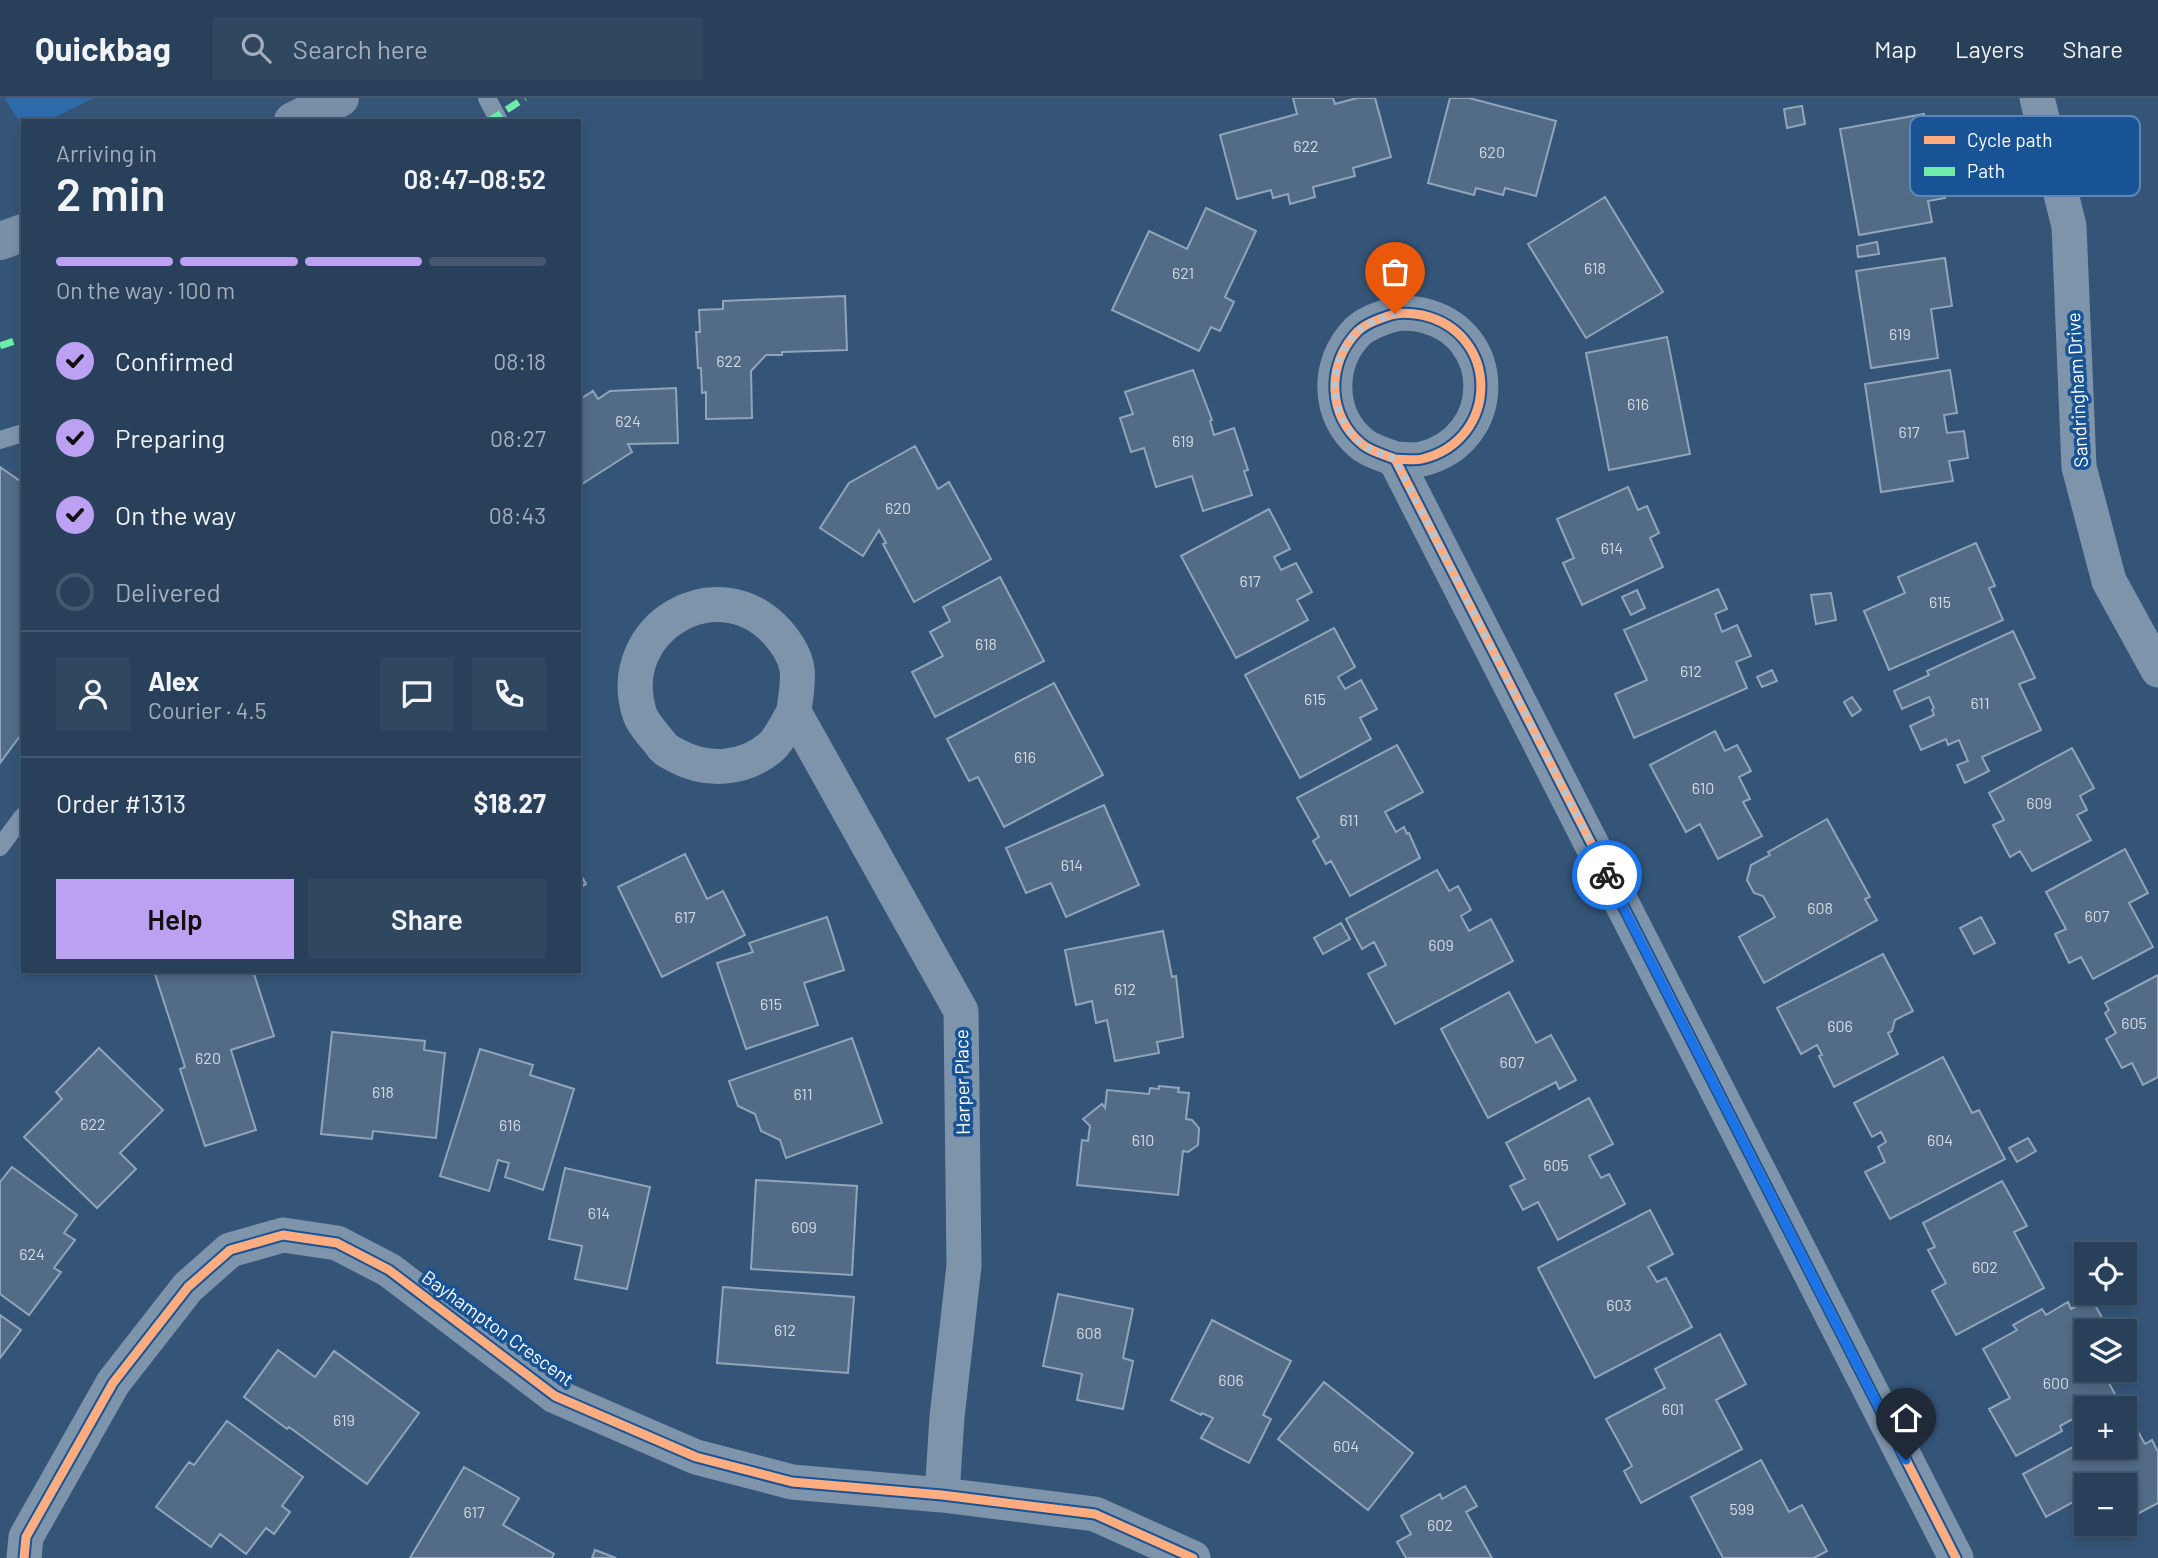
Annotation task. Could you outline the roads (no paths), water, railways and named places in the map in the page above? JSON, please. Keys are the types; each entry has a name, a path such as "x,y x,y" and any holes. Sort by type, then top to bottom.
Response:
{"main road":[{"path":"297,119 340,98"},
{"path":"0,241 21,234"}],"street":[{"name":"Sandringham Drive","path":"2037,98 2042,116"},
{"name":"Sandringham Drive","path":"2062,196 2069,226 2079,467 2109,581 2158,670"},
{"path":"1395,459 1421,459 1453,446 1470,426 1480,403 1482,390 1478,364 1469,346 1451,327 1436,318 1410,312 1371,322 1358,331 1343,351 1334,382 1336,407 1346,427 1363,446 1395,459 1956,1558"},
{"path":"727,605 755,613 786,643 797,669 794,712 772,746 748,762 720,768 691,764 663,748 640,714 635,682 639,657 654,633 665,622 691,608 727,605"},
{"name":"Harper Place","path":"794,712 961,1011 964,1266 947,1418 942,1495"},
{"name":"Bayhampton Crescent","path":"24,1558 26,1537 113,1383 188,1287 230,1250 283,1235 337,1243 389,1270 555,1396 696,1457 792,1482 942,1495 1095,1514 1193,1558"}],"lane":[{"path":"487,98 498,119"},
{"path":"0,440 21,434"},
{"path":"0,847 21,819"}]}
